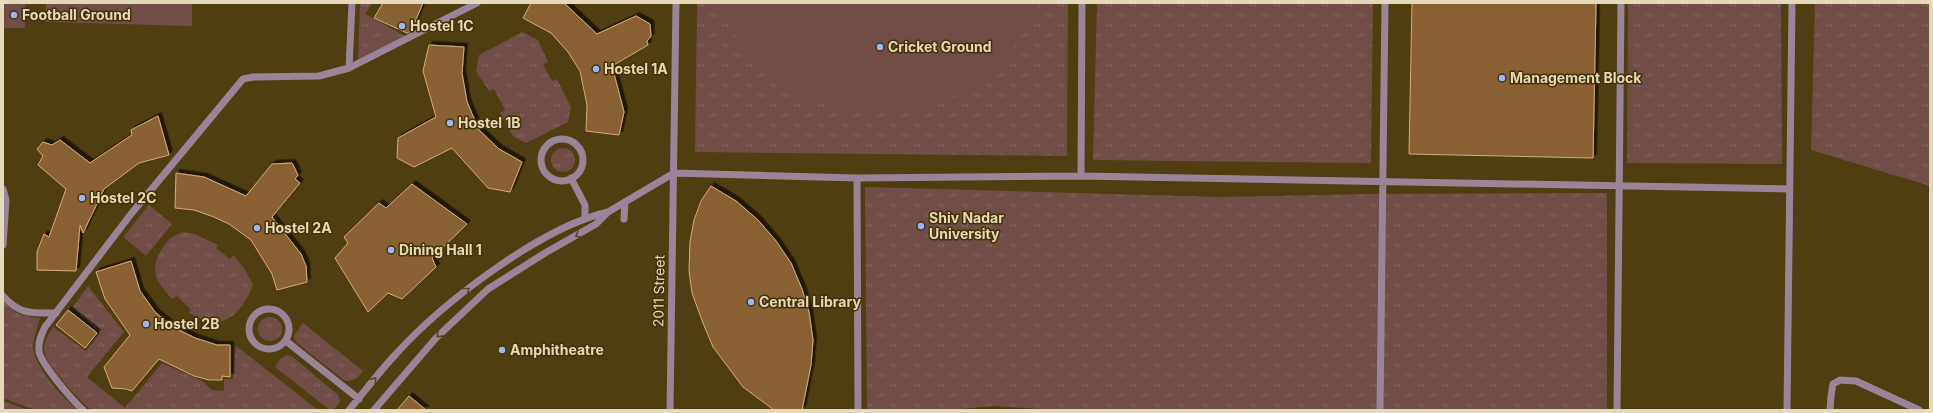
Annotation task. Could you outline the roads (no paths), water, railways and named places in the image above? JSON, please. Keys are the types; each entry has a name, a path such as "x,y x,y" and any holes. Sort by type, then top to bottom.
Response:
{"street":[{"path":"349,68 352,3"},
{"path":"83,410 57,381 39,353 39,339 45,327 56,312 131,214 243,79 253,77 319,76 349,68 477,3"},
{"name":"2011 Street","path":"670,410 676,3"},
{"path":"1081,176 1082,3"},
{"path":"1380,410 1385,3"},
{"path":"1617,410 1621,3"},
{"path":"1787,410 1792,3"},
{"path":"558,139 572,141 581,151 583,164 576,176 571,178 563,181 556,180 545,172 542,166 543,152 552,142 558,139"},
{"path":"374,410 436,338 488,289 545,253 596,224 608,212 674,173 857,178 1081,176 1790,189"},
{"path":"571,178 585,204 584,218"},
{"path":"857,178 858,410"},
{"path":"3,189 6,200 3,246"},
{"path":"624,218 625,202"},
{"path":"349,410 396,354 423,327 475,284 526,250 567,226 584,218 608,212"},
{"path":"3,296 11,305 22,312 56,312"},
{"path":"274,308 280,311 288,321 290,328 286,341 275,349 261,348 256,344 249,332 251,319 261,310 274,308"},
{"path":"286,341 359,399"},
{"path":"1830,410 1833,384 1840,380 1856,381 1919,410"}],"place":[{"name":"Football Ground","path":"14,15"},
{"name":"Hostel 1C","path":"402,26"},
{"name":"Cricket Ground","path":"880,47"},
{"name":"Hostel 1A","path":"596,69"},
{"name":"Management Block","path":"1502,78"},
{"name":"Hostel 1B","path":"450,123"},
{"name":"Hostel 2C","path":"82,198"},
{"name":"Shiv Nadar University","path":"921,226"},
{"name":"Hostel 2A","path":"257,228"},
{"name":"Dining Hall 1","path":"391,250"},
{"name":"Central Library","path":"751,302"},
{"name":"Hostel 2B","path":"146,324"},
{"name":"Amphitheatre","path":"502,350"}]}
